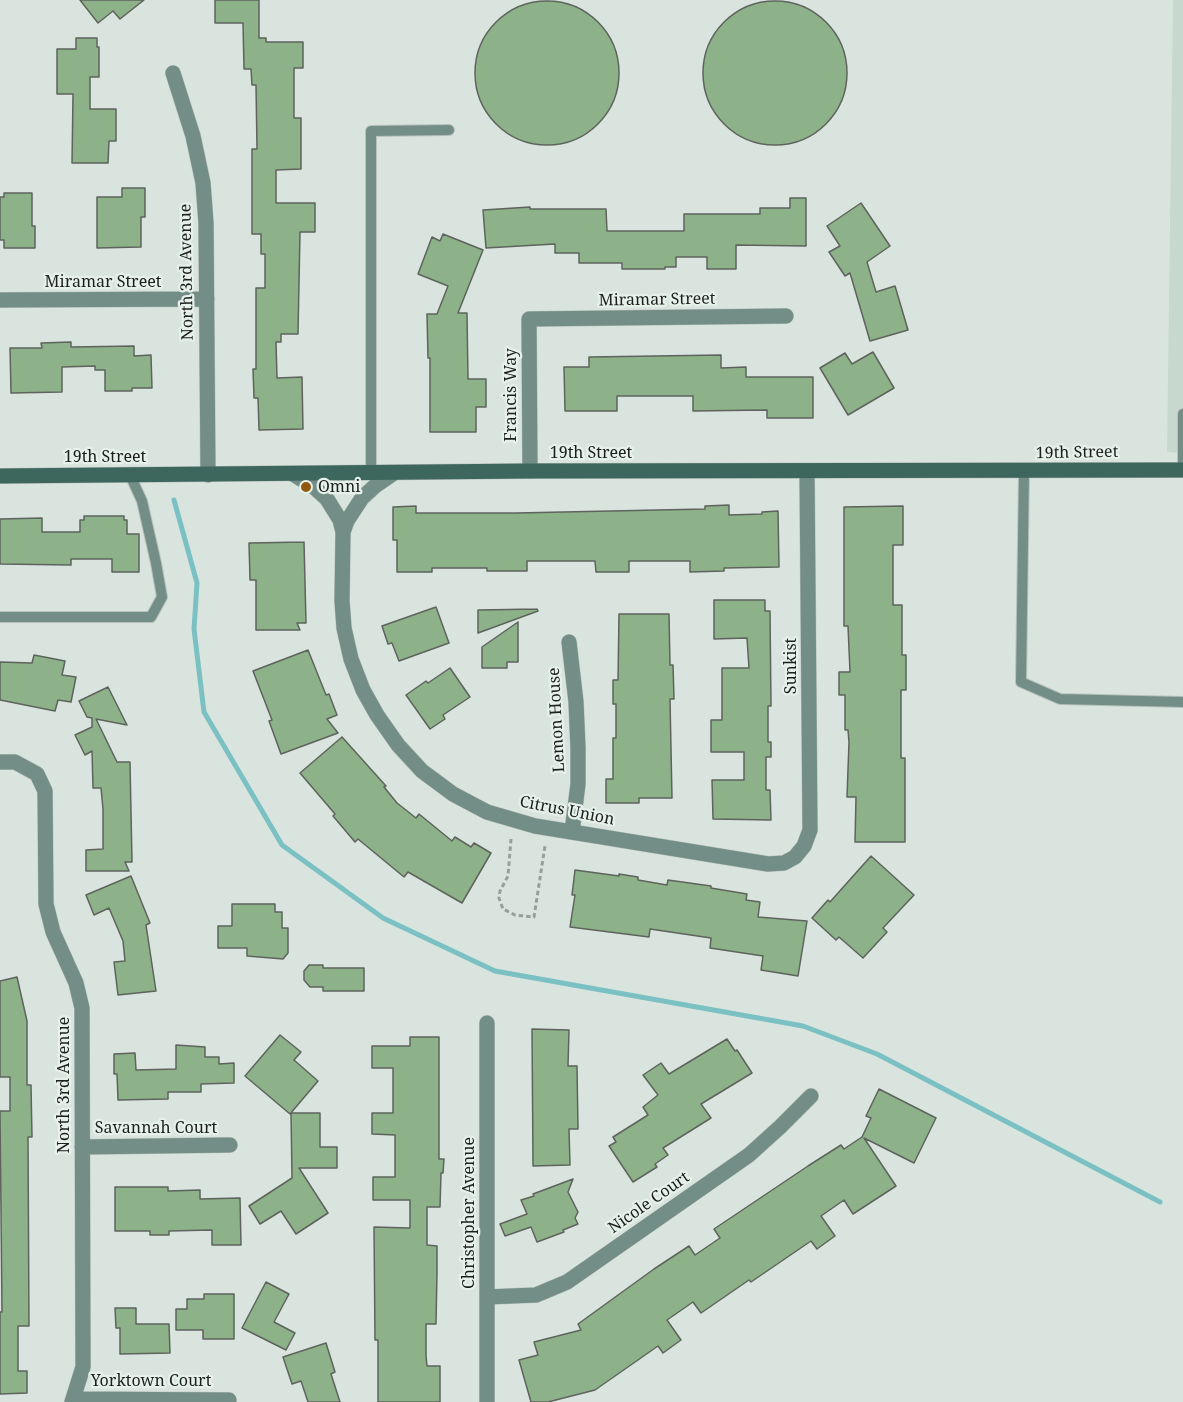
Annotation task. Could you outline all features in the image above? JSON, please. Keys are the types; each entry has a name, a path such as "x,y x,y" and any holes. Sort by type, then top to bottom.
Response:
{"main road":[{"name":"19th Street","path":"0,476 530,471 1183,470"}],"street":[{"name":"North 3rd Avenue","path":"173,73 193,136 203,183 206,223 208,475"},
{"name":"Miramar Street","path":"0,300 207,299"},
{"name":"Miramar Street","path":"529,319 786,316"},
{"name":"Francis Way","path":"529,319 530,471"},
{"name":"Sunkist","path":"795,857 804,846 810,830 807,471"},
{"name":"Citrus Union","path":"343,532 347,520 362,498 394,473"},
{"name":"Citrus Union","path":"293,474 315,488 327,500 340,520 343,532 344,628 351,659 363,690 377,715 398,745 422,771 445,788 487,812 535,826 768,864 784,863 795,857"},
{"name":"Lemon House","path":"569,642 576,702 578,748 578,784 572,832"},
{"name":"North 3rd Avenue","path":"0,762 15,762 37,774 45,791 46,904 53,932 76,983 81,1008 83,1367 72,1400"},
{"name":"Christopher Avenue","path":"487,1023 487,1402"},
{"name":"Nicole Court","path":"487,1297 536,1295 567,1282 749,1155 811,1096"},
{"name":"Savannah Court","path":"81,1147 230,1146"},
{"name":"Yorktown Court","path":"72,1400 229,1400"}],"lane":[{"path":"371,473 371,131 449,130"},
{"path":"1183,414 1183,470"},
{"path":"1024,471 1021,682 1060,699 1183,702"},
{"path":"0,617 151,616 162,597 142,501 130,475"}],"path":[{"path":"511,839 508,876 499,898 503,909 515,915 534,917 545,846"}],"shaded area":[{"path":"1173,0 1183,0 1183,453 1167,452"}],"building":[{"path":"80,0 144,0 120,19 113,11 98,23"},
{"path":"215,0 259,0 259,38 266,38 266,42 303,42 303,68 294,68 294,118 301,118 301,169 276,170 276,203 315,203 315,232 300,232 298,334 281,334 281,342 276,342 277,378 302,377 303,429 259,430 258,398 254,398 253,369 256,369 256,288 265,288 265,254 261,254 261,234 252,234 252,149 257,149 256,85 252,85 251,69 244,69 243,23 215,23"},
{"path":"547,1 575,6 598,22 614,45 619,73 614,101 598,124 575,140 547,145 519,140 496,124 480,101 475,73 480,45 496,22 519,6"},
{"path":"775,1 803,6 826,22 842,45 847,73 842,101 826,124 803,140 775,145 747,140 724,124 708,101 703,73 708,45 724,22 747,6"},
{"path":"76,38 97,38 97,47 99,47 99,77 90,77 90,109 116,109 116,141 109,141 108,163 72,163 73,94 57,94 57,49 76,49"},
{"path":"122,188 145,188 145,217 141,217 141,247 97,248 97,197 122,197"},
{"path":"4,193 32,193 35,248 4,248 4,240 0,240 0,197 4,197"},
{"path":"790,198 806,198 806,246 736,245 736,269 707,269 707,257 676,257 676,267 622,269 622,263 579,263 579,253 555,253 555,244 486,248 483,210 530,207 530,209 606,209 607,231 684,231 684,214 760,214 760,208 790,208"},
{"path":"861,203 890,246 867,262 876,292 895,286 908,330 870,341 850,273 845,276 829,252 840,246 827,226"},
{"path":"443,234 483,250 458,313 467,313 468,379 486,379 486,407 476,407 476,432 430,432 430,358 428,358 427,314 437,314 448,286 418,274 432,237 440,241"},
{"path":"71,342 71,347 134,346 134,356 151,355 152,388 105,391 105,370 95,370 95,366 62,367 62,392 11,393 10,348 42,348 41,343"},
{"path":"873,352 894,388 848,415 820,368 845,353 852,364"},
{"path":"721,355 721,368 746,367 746,377 813,377 813,418 767,418 767,410 693,411 693,396 617,396 617,411 565,411 564,367 589,367 589,357"},
{"path":"729,505 729,515 778,511 779,567 724,568 724,571 690,572 690,561 629,561 629,572 596,572 595,561 527,561 527,571 432,568 432,572 397,572 397,540 393,540 393,507 416,506 416,513 516,513 705,509 705,506"},
{"path":"903,506 903,545 893,545 893,605 902,605 902,655 906,655 906,690 901,690 901,758 905,758 905,842 855,842 856,797 847,797 849,742 848,730 845,730 845,695 839,695 839,672 850,672 848,626 844,626 844,507"},
{"path":"84,516 124,516 124,520 127,520 127,534 139,534 139,572 112,572 112,559 71,559 71,565 0,564 0,519 42,518 42,532 80,532 80,520 84,520"},
{"path":"304,542 306,623 297,623 300,630 256,630 256,580 250,580 249,543"},
{"path":"714,600 765,600 765,611 770,611 771,706 768,706 768,742 771,742 771,757 766,757 766,790 770,790 771,820 713,819 712,780 744,780 744,752 711,752 711,720 722,720 722,668 749,668 747,638 714,639"},
{"path":"436,607 449,643 399,661 392,643 388,644 382,626"},
{"path":"537,609 538,611 478,633 478,610"},
{"path":"619,614 669,614 670,665 673,665 674,699 670,699 672,798 639,798 639,803 606,803 606,779 613,779 613,738 616,738 613,680 618,680"},
{"path":"518,622 518,662 507,662 507,668 482,668 482,647"},
{"path":"308,650 326,695 329,694 337,715 327,719 338,733 281,754 269,721 272,720 253,671"},
{"path":"34,655 65,661 62,675 76,677 71,702 58,700 55,711 0,700 0,662 32,663"},
{"path":"450,668 470,697 443,715 445,719 430,729 406,695"},
{"path":"108,687 127,725 96,719 117,762 130,762 132,862 125,862 129,871 86,871 86,850 103,849 103,809 101,788 93,788 92,751 85,755 75,735 92,727 92,718 87,717 79,701"},
{"path":"342,737 386,786 384,787 397,803 416,818 419,814 452,841 455,837 471,847 474,843 491,853 462,903 408,872 404,877 358,839 355,842 333,816 335,814 300,773"},
{"path":"871,856 914,895 883,928 887,932 863,958 839,937 836,940 812,918 828,900 830,902"},
{"path":"575,870 638,877 638,880 667,885 668,880 711,886 711,888 747,894 746,900 760,902 758,917 807,921 798,976 761,970 763,956 710,948 711,938 650,929 649,937 570,927 575,895 572,895"},
{"path":"131,876 150,923 146,925 156,991 118,995 114,962 125,961 123,941 109,908 94,915 86,895"},
{"path":"232,904 275,904 275,912 282,912 282,928 288,928 288,953 283,959 247,956 247,948 218,948 218,926 232,926"},
{"path":"309,965 323,965 323,968 364,968 364,991 323,991 323,987 310,987 304,980 304,971"},
{"path":"17,977 27,1021 27,1085 31,1085 32,1137 28,1137 29,1326 18,1326 18,1371 27,1371 27,1393 0,1394 0,1312 2,1312 0,1111 10,1111 10,1077 0,1077 0,981"},
{"path":"532,1029 569,1030 568,1066 577,1066 578,1129 569,1129 570,1165 533,1166"},
{"path":"280,1035 301,1052 294,1060 318,1081 290,1114 245,1076"},
{"path":"410,1037 439,1037 439,1159 444,1159 443,1173 441,1173 440,1207 427,1207 427,1245 437,1246 437,1273 436,1324 426,1324 426,1356 427,1366 440,1366 440,1402 378,1402 374,1227 410,1228 410,1200 373,1200 373,1177 395,1177 395,1135 372,1134 372,1113 393,1113 393,1068 372,1068 372,1046 410,1046"},
{"path":"727,1039 752,1073 701,1104 711,1118 663,1148 668,1155 655,1164 657,1167 633,1182 609,1146 616,1142 613,1137 648,1115 643,1107 658,1095 643,1075 661,1063 669,1074"},
{"path":"176,1045 205,1047 205,1057 219,1057 219,1064 234,1063 234,1083 201,1084 201,1092 168,1092 168,1099 118,1100 114,1054 135,1053 136,1070 176,1069"},
{"path":"879,1089 936,1118 914,1163 864,1138 896,1186 853,1214 844,1200 821,1216 835,1236 817,1249 811,1241 701,1313 693,1302 667,1320 681,1340 663,1353 658,1346 595,1390 548,1402 531,1402 519,1360 538,1355 534,1342 581,1330 578,1324 654,1269 689,1246 695,1255 720,1238 714,1229 841,1145 844,1149 862,1137 871,1118 866,1116"},
{"path":"291,1113 320,1113 320,1147 337,1147 337,1168 299,1168 328,1213 296,1234 281,1211 260,1224 249,1206 292,1178"},
{"path":"573,1179 568,1192 578,1212 575,1218 578,1224 537,1242 531,1227 505,1236 500,1224 527,1214 521,1200"},
{"path":"115,1187 168,1187 168,1191 200,1190 200,1199 240,1198 241,1245 212,1245 212,1230 169,1231 169,1235 150,1235 150,1231 115,1231"},
{"path":"266,1282 289,1294 274,1322 295,1333 286,1350 242,1328"},
{"path":"204,1294 234,1294 234,1339 203,1339 203,1330 176,1330 176,1309 187,1309 187,1299 204,1299"},
{"path":"115,1308 136,1308 136,1324 169,1324 170,1353 120,1354 120,1328 116,1328"},
{"path":"326,1343 335,1372 331,1374 340,1402 308,1402 301,1381 292,1384 283,1357"}],"waterway":[{"path":"174,500 197,583 194,629 204,712 282,845 383,918 495,971 803,1026 877,1054 1160,1202"}],"place":[{"name":"Omni","path":"306,487"}]}
